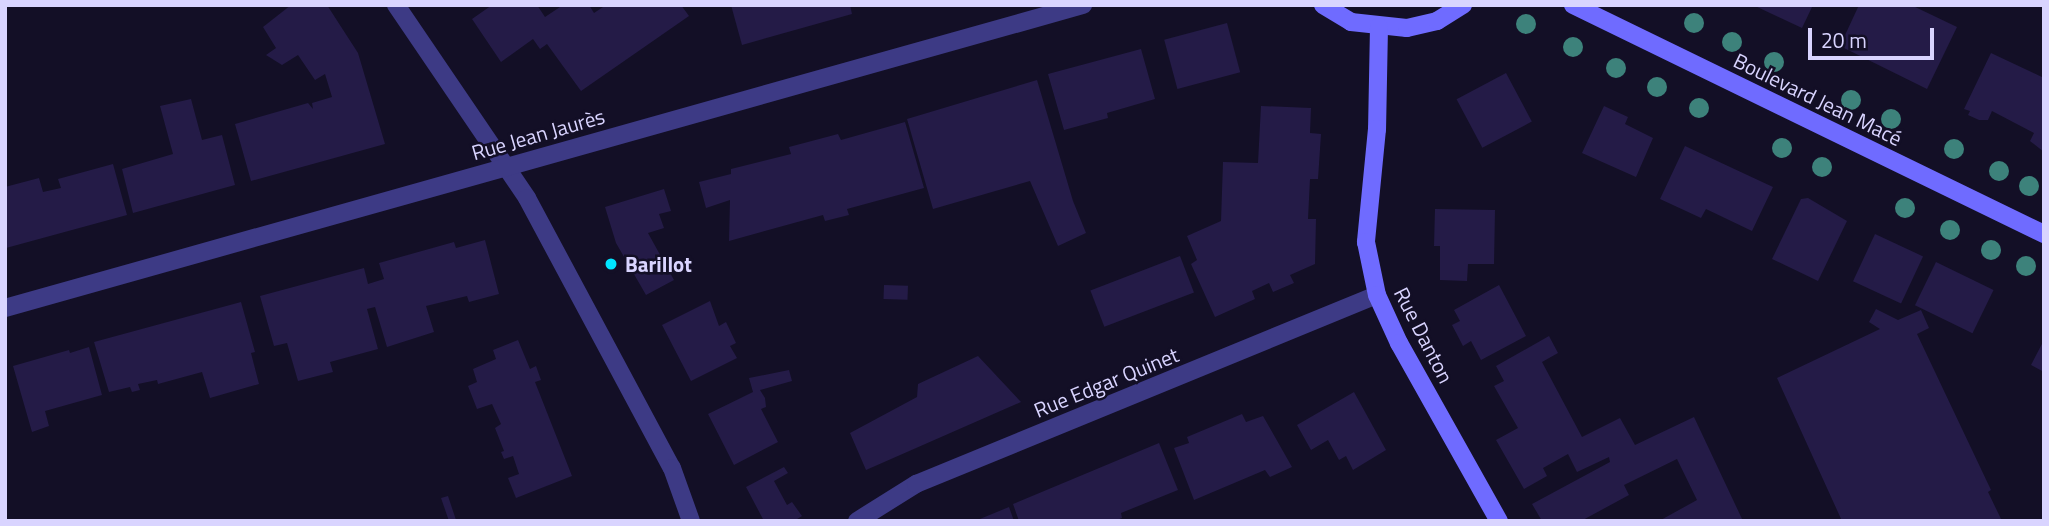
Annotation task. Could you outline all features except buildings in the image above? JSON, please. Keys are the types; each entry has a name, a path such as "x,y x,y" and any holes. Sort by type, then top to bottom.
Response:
{"street":[{"path":"396,5 527,198 672,467 691,521"},
{"name":"Rue Jean Jaurès","path":"5,308 1083,5"},
{"path":"1322,5 1351,22 1407,28 1437,21 1462,5"},
{"name":"Boulevard Jean Macé","path":"1573,5 2044,234"},
{"name":"Rue Danton","path":"1379,27 1377,129 1366,242 1377,295 1399,343 1499,521"},
{"name":"Rue Edgar Quinet","path":"857,521 916,484 1377,295"}],"place":[{"name":"Barillot","path":"611,264"}]}
